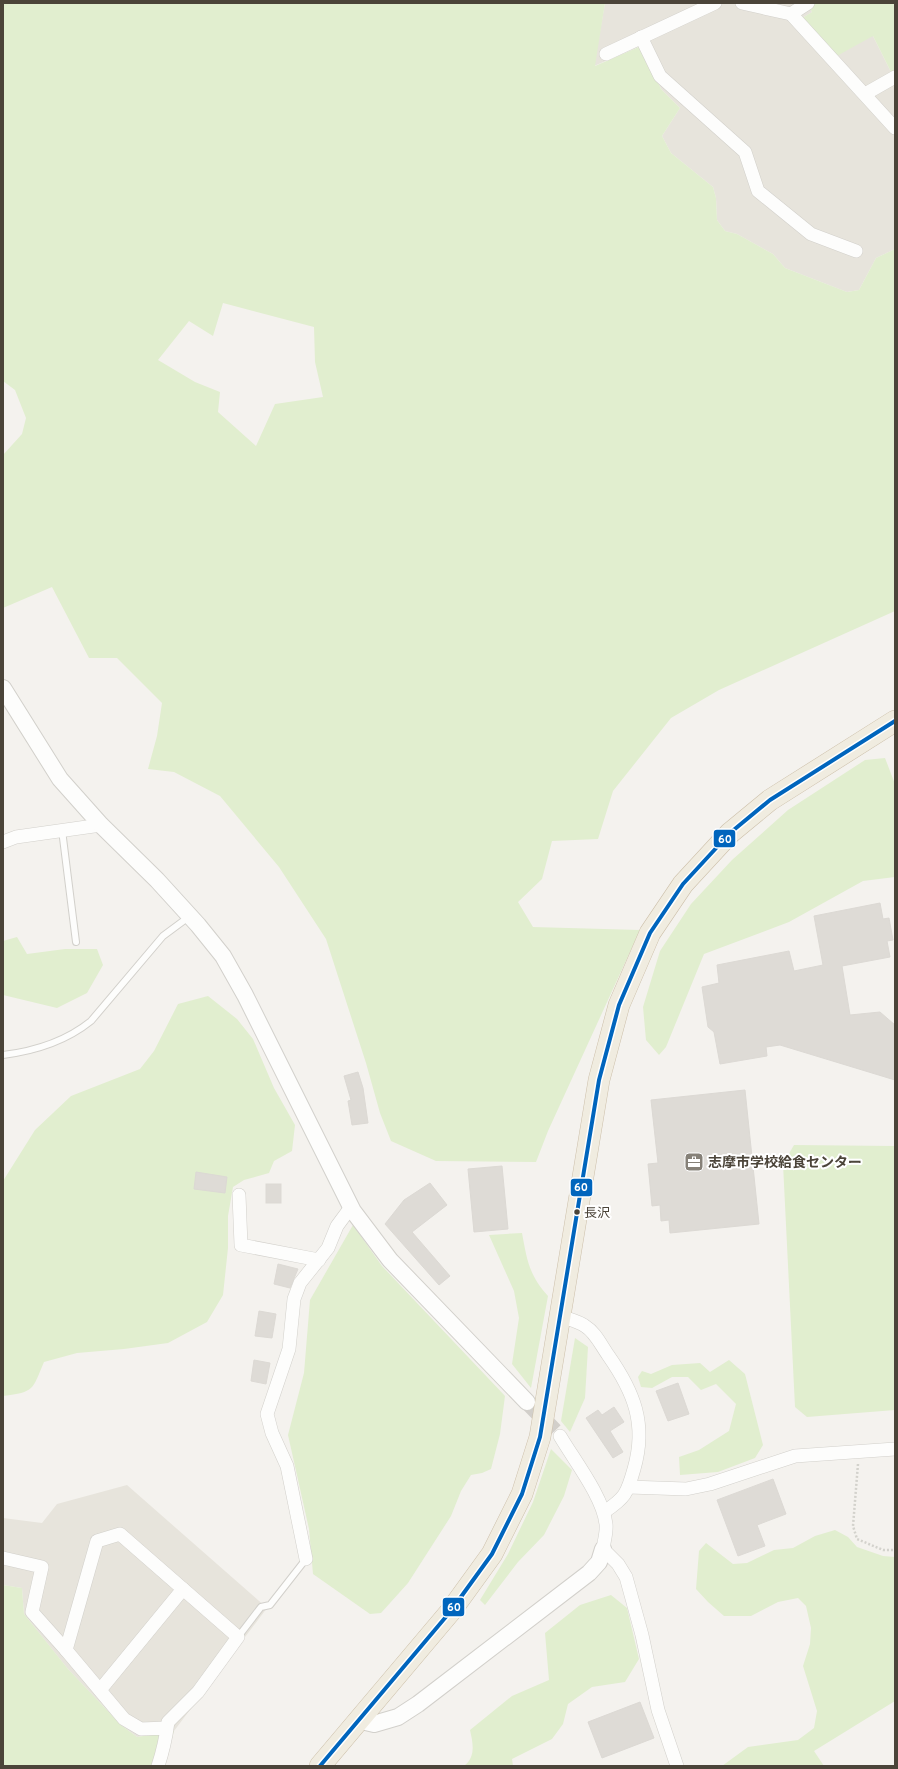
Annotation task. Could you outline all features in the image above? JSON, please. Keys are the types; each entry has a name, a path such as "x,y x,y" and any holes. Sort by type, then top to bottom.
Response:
{"highway":[{"path":"320,1766 357,1720 450,1612 492,1554 522,1494 540,1437 599,1080 619,1005 650,933 683,884 730,833 770,800 895,721"}],"street":[{"path":"606,54 714,3"},
{"path":"742,3 791,14 895,128"},
{"path":"791,14 808,3"},
{"path":"641,37 660,76 745,152 758,191 811,234 856,251"},
{"path":"865,94 895,77"},
{"path":"3,688 60,779 101,825 157,880 190,916 223,956 245,995 351,1207 390,1260 527,1402"},
{"path":"3,842 16,837 101,825"},
{"path":"239,1194 241,1245 319,1260"},
{"path":"306,1559 287,1466 272,1433 267,1414 289,1349 294,1299 300,1283 328,1248 337,1226 351,1207"},
{"path":"560,1316 586,1326 594,1334 615,1365 636,1406 640,1450 629,1487 620,1502 604,1512"},
{"path":"357,1720 374,1724 398,1717 418,1704 589,1573 599,1562 603,1549 606,1526 604,1512 598,1499 560,1436"},
{"path":"629,1487 686,1489 710,1484 795,1456 895,1449"},
{"path":"66,1650 97,1541 120,1534 238,1637 198,1692 168,1722 166,1742 158,1766"},
{"path":"603,1549 618,1564 626,1577 642,1634 658,1710 677,1766"},
{"path":"3,1558 42,1567 32,1612 124,1719 141,1728 167,1728"},
{"path":"100,1690 183,1589"}],"lane":[{"path":"62,830 76,942"},
{"path":"3,1055 38,1048 58,1042 78,1032 91,1021 163,936 190,916"},
{"path":"238,1637 261,1607 270,1605 306,1559"}],"path":[{"path":"859,1451 853,1526 857,1539 883,1550 895,1550"}],"shaded area":[{"path":"605,3 807,3 812,12 799,20 873,36 892,74 895,72 895,249 876,258 859,290 847,292 785,268 773,254 737,234 725,231 717,220 716,198 713,187 671,153 662,136 680,108 661,89 641,46 594,66"},
{"path":"127,1485 267,1608 174,1731 137,1737 121,1725 68,1669 24,1614 22,1588 3,1585 3,1518 42,1523 57,1504"}],"green space":[{"path":"3,3 605,3 595,66 641,46 661,89 680,108 662,136 671,153 713,187 716,198 717,220 725,231 737,234 773,254 785,268 847,292 859,290 876,258 895,249 895,611 719,690 671,718 613,791 598,839 552,841 542,879 518,902 533,927 640,930 548,1131 536,1162 436,1161 391,1141 380,1113 366,1063 326,939 279,867 220,796 174,772 148,769 157,736 162,703 117,658 89,658 52,587 3,608 3,455 22,434 26,418 15,390 3,381","holes":["223,303 314,327 315,362 323,397 275,404 256,446 218,412 220,392 195,382 158,360 189,321 213,336"]},
{"path":"807,3 895,3 895,72 892,74 873,36 835,57 799,20 812,12"},
{"path":"885,758 895,784 895,877 863,881 789,922 704,954 666,1047 659,1055 646,1040 643,1007 660,951 691,904 732,860 788,810 865,760"},
{"path":"17,937 27,954 65,949 97,949 103,965 87,993 57,1008 3,995 3,941"},
{"path":"208,996 237,1019 253,1039 274,1088 295,1125 292,1151 274,1161 269,1173 244,1180 233,1187 228,1216 228,1248 223,1295 207,1322 168,1343 77,1353 44,1362 37,1379 31,1388 21,1393 3,1396 3,1181 35,1130 71,1096 140,1069 154,1051 178,1004"},
{"path":"794,1145 895,1146 895,1410 807,1417 795,1407 783,1164"},
{"path":"353,1225 382,1266 505,1396 500,1434 491,1469 482,1473 471,1475 461,1491 451,1516 408,1583 381,1613 370,1614 313,1574 309,1529 288,1435 304,1373 310,1300"},
{"path":"522,1233 530,1267 537,1281 548,1296 531,1388 512,1364 519,1318 514,1291 489,1235"},
{"path":"575,1338 588,1347 585,1398 570,1432 561,1421"},
{"path":"729,1360 745,1374 763,1445 755,1458 718,1472 680,1475 679,1457 699,1450 729,1431 736,1404 716,1384 701,1390 688,1377 672,1377 652,1388 641,1387 638,1377 642,1371 651,1374 672,1365 700,1363 710,1372"},
{"path":"551,1449 572,1470 564,1496 544,1535 518,1562 485,1605 480,1600 508,1554 533,1502"},
{"path":"835,1530 848,1537 857,1547 883,1556 895,1557 895,1701 814,1751 824,1766 722,1766 748,1747 798,1740 814,1728 817,1711 803,1666 810,1644 811,1628 806,1606 798,1598 778,1602 751,1616 724,1616 696,1589 699,1551 706,1543 733,1564 747,1563 774,1550 793,1548 815,1536"},
{"path":"3,1585 22,1588 24,1614 68,1669 121,1725 137,1737 174,1731 164,1766 3,1766"},
{"path":"611,1595 627,1608 639,1659 625,1682 592,1687 568,1704 563,1724 552,1739 512,1759 513,1766 464,1766 468,1762 473,1750 470,1730 512,1696 549,1680 545,1633 580,1605"}],"building":[{"path":"880,903 883,919 889,918 893,940 887,941 890,957 842,966 850,1015 880,1012 895,1025 895,1080 780,1045 766,1047 767,1056 720,1064 714,1032 708,1027 702,987 719,983 717,965 789,951 794,971 823,965 814,916"},
{"path":"358,1072 363,1088 368,1123 352,1125 348,1101 351,1100 344,1076"},
{"path":"745,1090 759,1224 670,1233 669,1220 661,1221 660,1205 652,1206 648,1164 658,1163 651,1100"},
{"path":"502,1166 508,1229 474,1232 468,1169"},
{"path":"196,1172 227,1177 225,1193 194,1189"},
{"path":"430,1183 447,1205 412,1232 450,1276 439,1285 385,1224 404,1200"},
{"path":"266,1184 281,1184 281,1203 266,1203"},
{"path":"278,1264 298,1269 290,1288 274,1284"},
{"path":"259,1311 276,1314 272,1338 255,1336"},
{"path":"254,1360 270,1363 266,1384 251,1381"},
{"path":"678,1383 689,1414 668,1421 656,1391"},
{"path":"614,1407 624,1422 610,1431 623,1452 613,1458 586,1418 598,1410 602,1415"},
{"path":"773,1479 786,1514 757,1525 765,1546 738,1556 717,1500"},
{"path":"640,1702 654,1738 602,1758 588,1722"}],"tunnel":[{"path":"527,1402 560,1436"}],"transit line":[{"name":"60","path":"320,1766 450,1612 492,1554 522,1494 540,1437 599,1080 619,1005 650,933 683,884 730,833 770,800 895,721"}],"place":[{"name":"志摩市学校給食センター","path":"694,1162"},
{"name":"長沢","path":"577,1212"}]}
